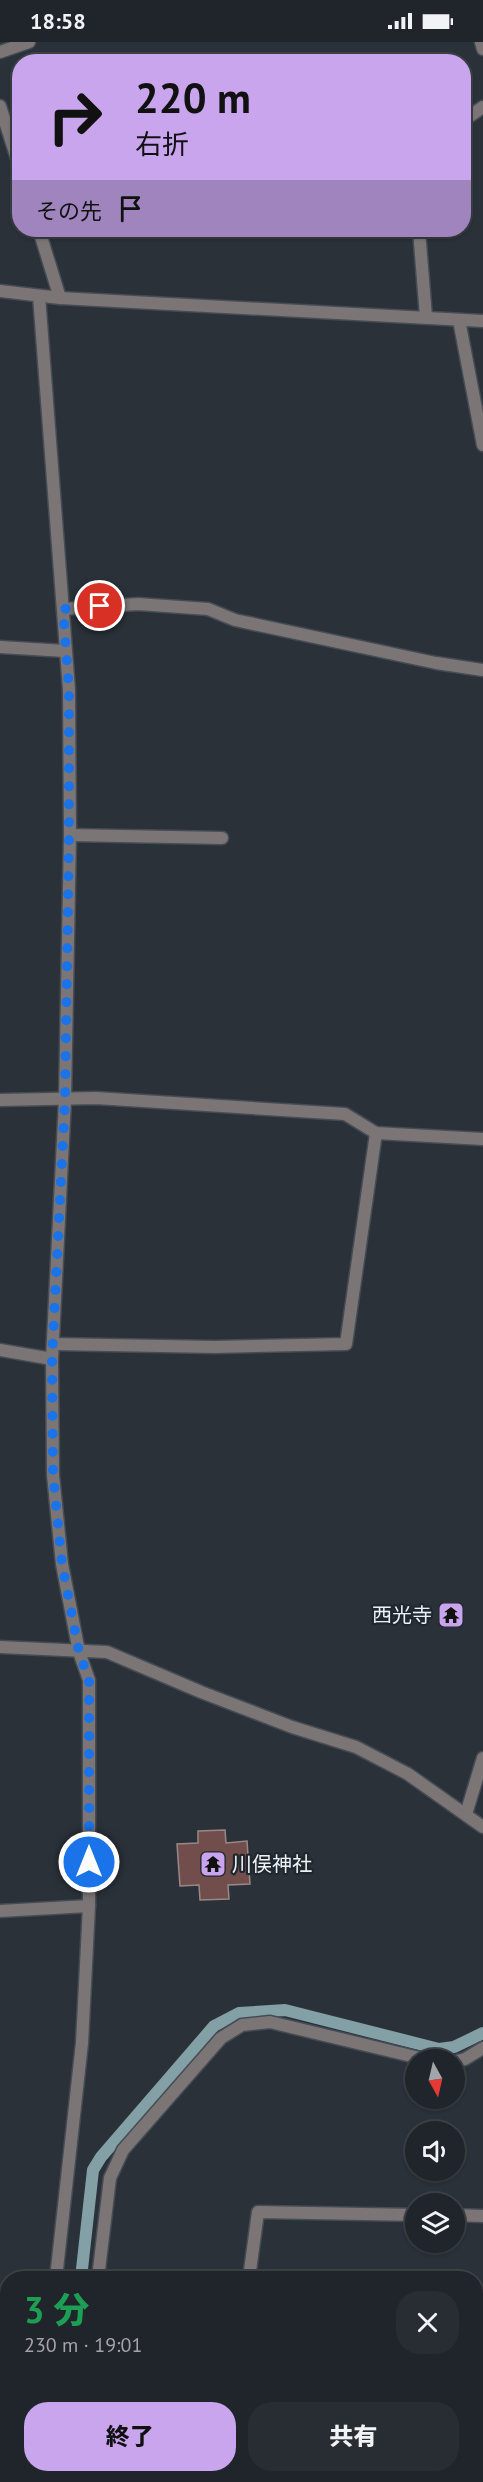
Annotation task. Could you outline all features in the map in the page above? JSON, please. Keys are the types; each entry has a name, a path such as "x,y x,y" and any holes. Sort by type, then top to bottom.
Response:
{"street":[{"path":"0,52 28,42"},
{"path":"481,42 483,49"},
{"path":"0,106 12,143"},
{"path":"41,237 60,298"},
{"path":"420,237 426,317"},
{"path":"0,291 60,298 483,321"},
{"path":"39,296 51,478 69,690 65,1100 52,1359 53,1475 62,1564 79,1652 89,1680 89,1906 82,2043 57,2271"},
{"path":"459,320 483,445"},
{"path":"63,609 138,604 208,609 235,620 436,663 483,670"},
{"path":"0,648 65,651"},
{"path":"69,835 222,838"},
{"path":"0,1100 96,1098 345,1114 376,1133 483,1139"},
{"path":"53,1344 215,1347 346,1344 376,1133"},
{"path":"0,1350 52,1359"},
{"path":"0,1647 107,1652 201,1692 356,1747 408,1774 483,1827"},
{"path":"466,1814 483,1758"},
{"path":"0,1911 89,1906"},
{"path":"99,2271 110,2178 123,2150 220,2038 242,2025 270,2022 405,2054"},
{"path":"465,2059 483,2048"},
{"path":"250,2271 258,2212 405,2215"},
{"path":"465,2215 483,2216"}],"building":[{"name":"川俣神社","path":"225,1830 226,1843 247,1841 250,1884 228,1885 229,1899 200,1900 199,1885 180,1886 177,1844 198,1843 198,1831"}],"waterway":[{"path":"82,2271 93,2170 101,2157 214,2026 239,2013 285,2010 439,2049 454,2047 483,2033"}],"place":[{"name":"西光寺","path":"451,1615"},
{"name":"川俣神社","path":"213,1864"}],"route":[{"path":"89,1862 89,1680 79,1652 62,1564 53,1475 52,1359 65,1100 69,857 69,690 63,609 100,606"}]}
